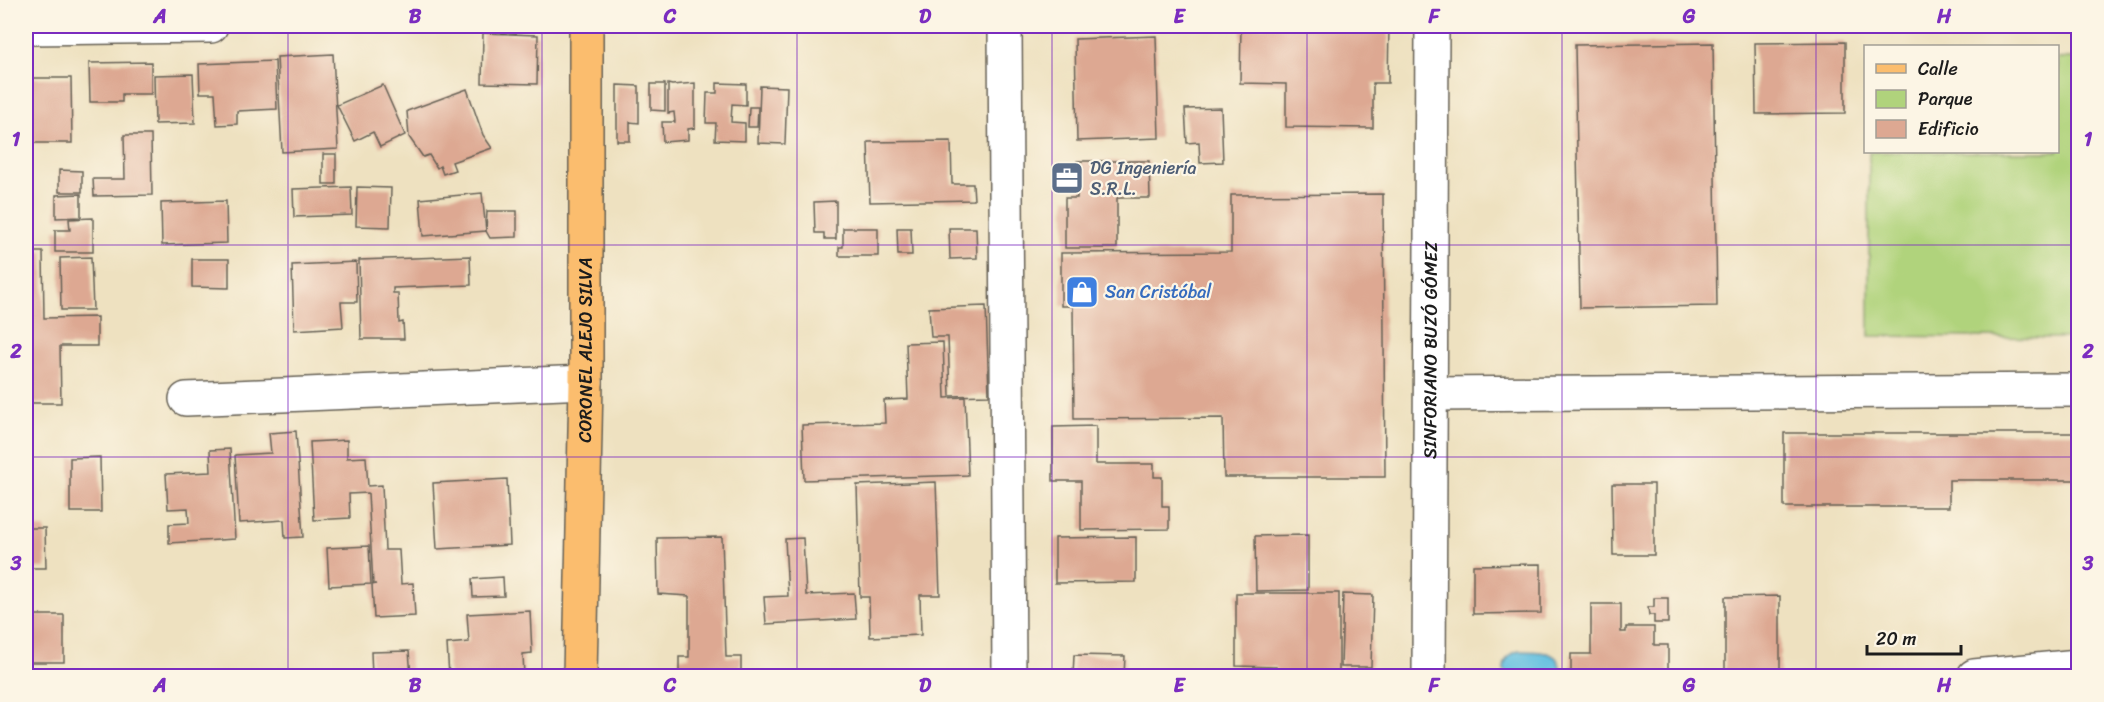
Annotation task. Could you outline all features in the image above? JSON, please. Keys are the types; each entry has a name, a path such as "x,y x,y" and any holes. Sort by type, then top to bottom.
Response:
{"main road":[{"name":"CORONEL ALEJO SILVA","path":"580,676 586,382 586,26"}],"street":[{"path":"26,28 211,26"},
{"path":"1005,26 1009,676"},
{"name":"SINFORIANO BUZÓ GÓMEZ","path":"1429,676 1432,26"},
{"path":"186,399 586,382"},
{"path":"1431,393 2079,390"},
{"path":"1974,676 2079,666"}],"green space":[{"path":"2059,58 2078,58 2078,338 1869,336 1869,153 2059,153"}],"water":[{"path":"1519,651 1548,653 1554,656 1558,660 1560,676 1510,676 1504,670 1506,660"}],"building":[{"path":"1241,26 1389,26 1388,83 1373,83 1373,128 1286,127 1286,84 1240,83"},
{"path":"483,33 538,35 537,84 482,83"},
{"path":"1156,36 1159,138 1077,141 1075,39"},
{"path":"1845,42 1845,113 1756,114 1755,43"},
{"path":"1713,43 1717,306 1580,308 1575,45"},
{"path":"333,54 338,149 282,152 277,57"},
{"path":"275,61 277,109 237,111 237,124 217,125 215,93 200,93 199,64"},
{"path":"151,62 151,94 122,94 122,102 90,102 89,63"},
{"path":"193,74 195,123 155,124 154,75"},
{"path":"26,78 71,78 72,143 26,143"},
{"path":"695,83 695,128 688,129 688,140 663,142 662,122 675,122 674,112 668,113 668,84"},
{"path":"717,83 746,84 746,105 732,104 731,122 745,123 745,141 715,140 716,123 706,123 707,93 717,93"},
{"path":"651,84 665,84 665,111 651,110"},
{"path":"383,85 405,135 380,147 373,132 355,141 337,105"},
{"path":"617,85 639,86 639,123 630,122 630,141 617,141"},
{"path":"760,86 787,87 785,144 758,143"},
{"path":"467,89 483,135 492,148 452,162 455,170 443,174 440,166 437,168 429,155 423,157 409,137 407,111"},
{"path":"749,107 758,107 757,127 748,127"},
{"path":"1221,108 1223,162 1200,163 1199,142 1187,143 1185,109"},
{"path":"124,135 151,135 152,195 94,196 93,179 125,179"},
{"path":"951,141 952,184 973,184 974,200 870,202 868,142"},
{"path":"323,154 336,154 336,184 323,184"},
{"path":"1077,161 1149,161 1150,198 1117,198 1117,248 1065,248 1065,198 1077,198"},
{"path":"59,170 82,171 82,192 59,192"},
{"path":"351,187 352,215 294,217 293,189"},
{"path":"357,187 391,188 390,227 356,226"},
{"path":"482,193 486,231 423,236 420,199"},
{"path":"81,194 81,217 56,218 56,195"},
{"path":"1383,194 1385,477 1224,477 1223,418 1074,419 1073,306 1061,306 1061,253 1231,252 1231,195"},
{"path":"226,201 227,243 162,245 161,203"},
{"path":"836,201 836,239 824,239 824,233 815,233 814,202"},
{"path":"487,211 517,211 517,237 490,238 486,231"},
{"path":"93,218 93,252 55,252 55,230 70,230 69,219"},
{"path":"843,228 878,228 878,256 839,256 839,247 843,247"},
{"path":"897,228 911,228 912,255 898,255"},
{"path":"949,228 976,228 977,258 950,259"},
{"path":"26,252 43,252 44,318 97,317 97,346 60,346 61,403 26,403"},
{"path":"470,256 471,285 393,288 393,293 398,293 399,323 403,322 404,339 361,339 359,260"},
{"path":"91,257 93,310 61,310 60,258"},
{"path":"192,259 229,259 229,288 192,287"},
{"path":"356,262 357,302 341,302 343,327 294,330 292,265"},
{"path":"986,306 989,395 950,396 948,337 931,337 929,308"},
{"path":"943,342 945,398 965,397 968,475 804,480 802,425 885,423 884,400 908,399 906,343"},
{"path":"1096,426 1096,464 1154,464 1154,477 1162,477 1162,506 1169,506 1169,529 1081,530 1081,481 1053,481 1053,427"},
{"path":"296,431 303,537 285,538 284,520 239,523 235,455 271,453 269,433"},
{"path":"1784,433 2078,433 2078,480 1949,480 1949,507 1784,507"},
{"path":"347,440 347,458 366,457 368,486 382,485 385,550 399,550 401,584 413,583 415,616 374,618 372,585 376,584 373,584 368,493 349,494 350,518 314,520 310,442"},
{"path":"230,449 235,539 169,543 169,524 189,523 188,508 168,509 166,474 211,472 210,450"},
{"path":"100,457 101,512 70,512 70,458"},
{"path":"507,479 510,545 437,549 433,483"},
{"path":"936,482 940,595 920,595 921,635 870,637 869,597 860,597 857,485"},
{"path":"1612,484 1654,484 1654,555 1613,555"},
{"path":"26,528 45,528 46,568 26,568"},
{"path":"1308,535 1308,590 1256,591 1255,536"},
{"path":"722,537 726,657 741,657 741,676 679,676 679,657 689,657 689,596 658,594 657,538"},
{"path":"1136,537 1136,582 1055,583 1055,538"},
{"path":"803,538 806,595 854,593 856,619 766,624 764,597 788,596 785,539"},
{"path":"369,546 371,584 329,586 327,548"},
{"path":"1541,564 1541,613 1473,614 1473,565"},
{"path":"503,577 504,596 473,597 472,579"},
{"path":"1236,593 1339,593 1339,676 1276,676 1276,667 1236,666"},
{"path":"1343,594 1373,595 1371,667 1341,667"},
{"path":"1780,596 1780,676 1725,676 1725,597"},
{"path":"1654,598 1668,598 1668,623 1654,623 1654,615 1649,615 1648,607 1654,607"},
{"path":"1591,604 1621,604 1621,632 1626,632 1626,627 1654,627 1654,645 1668,645 1668,674 1571,676 1571,654 1591,654"},
{"path":"530,611 532,653 523,654 524,676 449,676 447,644 469,642 467,614"},
{"path":"26,615 64,615 64,662 26,662"},
{"path":"409,651 411,676 372,676 371,652"},
{"path":"1074,655 1125,656 1124,676 1073,676"},
{"path":"76,673 76,676 26,676 26,674"}],"place":[{"name":"DG Ingeniería S.R.L.","path":"1067,178"},
{"name":"San Cristóbal","path":"1082,292"}]}
